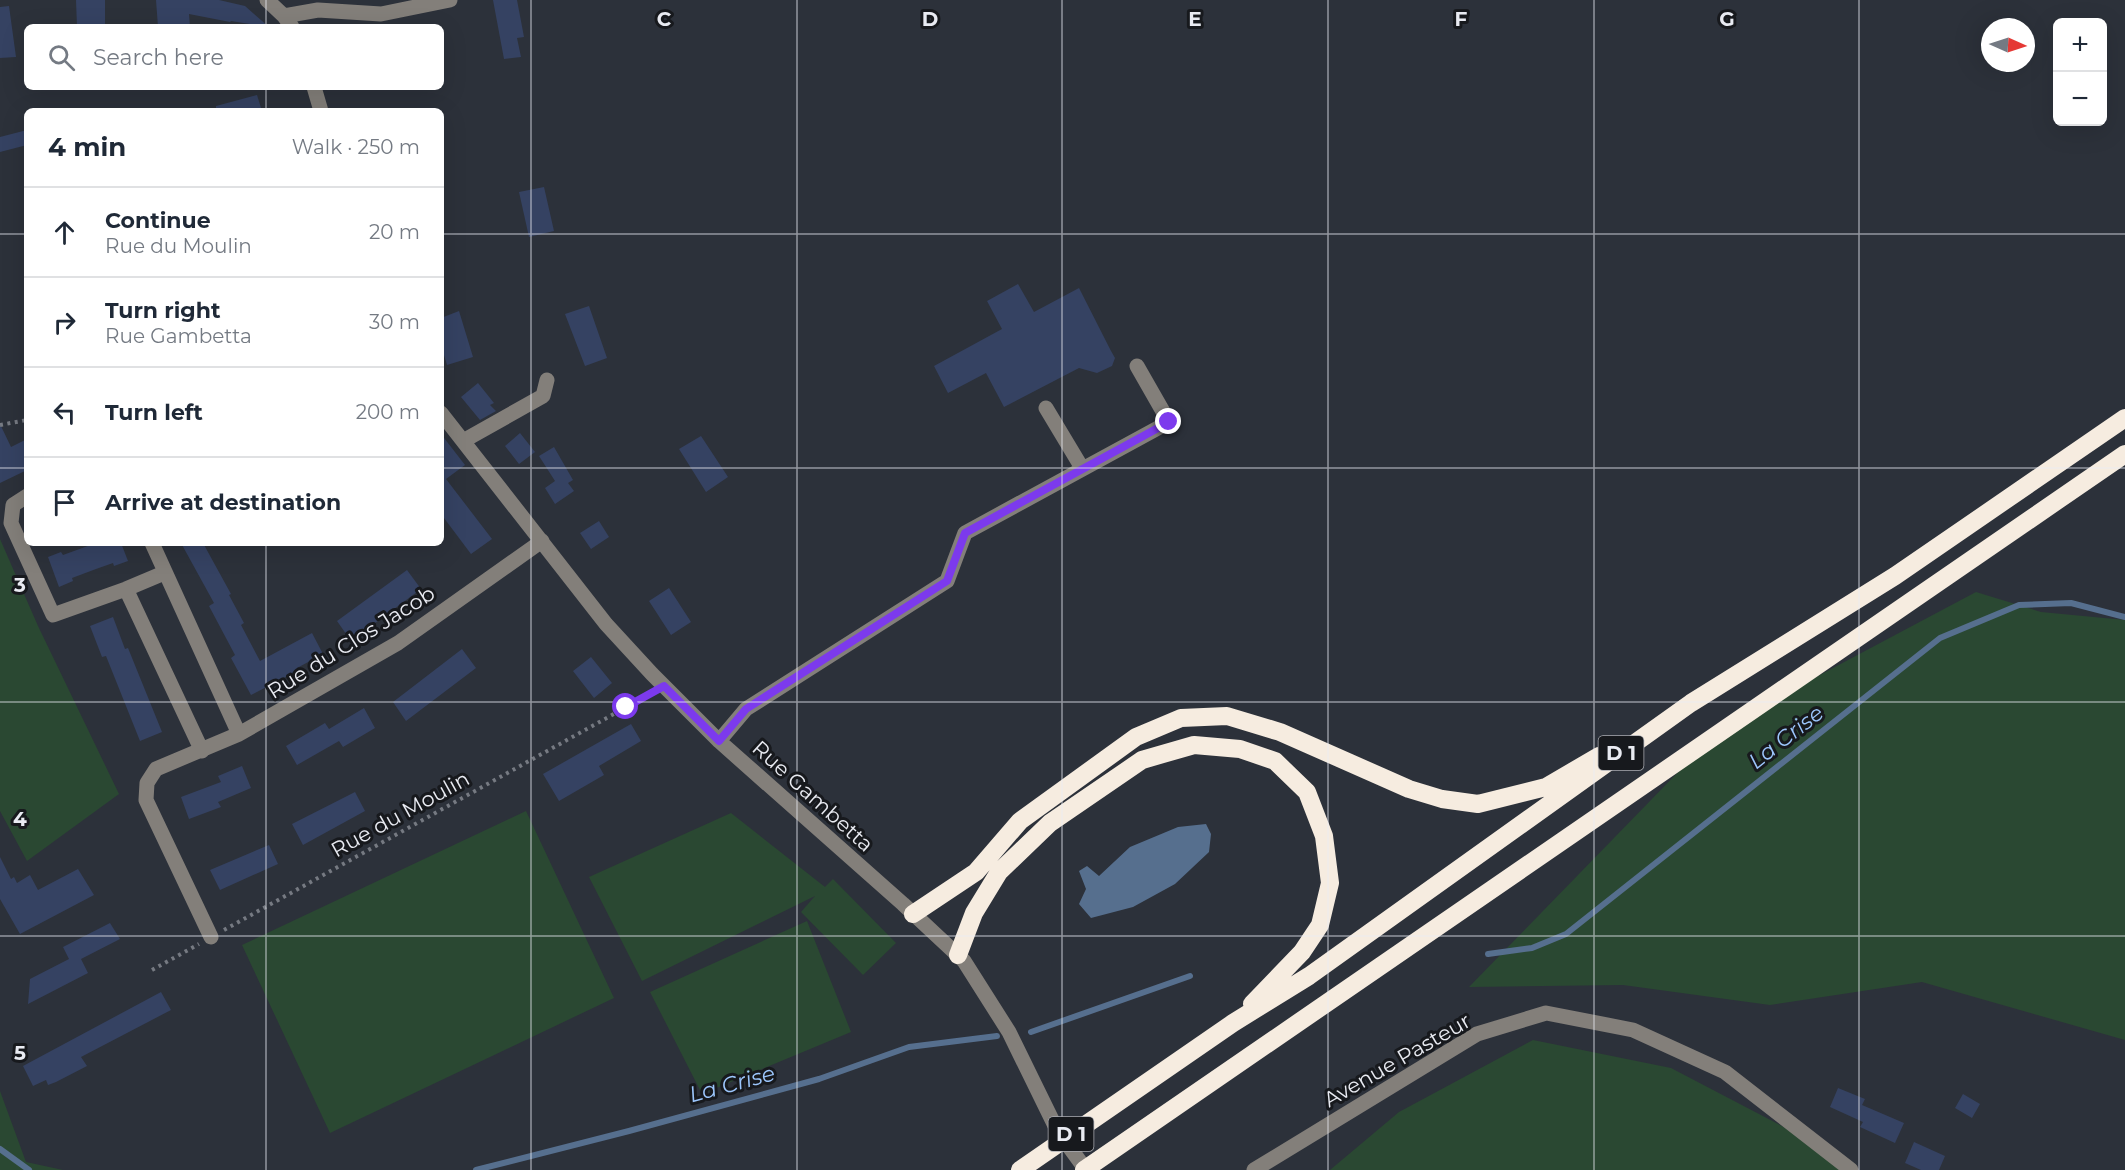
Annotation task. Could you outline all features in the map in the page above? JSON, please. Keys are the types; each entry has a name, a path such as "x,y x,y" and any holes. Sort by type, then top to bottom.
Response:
{"highway":[{"name":"D 1","path":"1020,1170 1233,1023 1309,976 1691,703 1895,576 2125,418"},
{"name":"D 1","path":"1085,1170 2125,454"},
{"path":"914,914 976,872 1020,821 1136,737 1181,718 1227,716 1280,732 1409,789 1442,799 1478,804 1546,787 1691,703"},
{"path":"958,956 974,913 999,872 1050,822 1142,760 1194,745 1240,749 1275,761 1307,792 1324,836 1330,883 1320,925 1302,952 1233,1023"}],"street":[{"path":"267,0 288,21 318,10 381,14 398,6 450,0"},
{"path":"315,90 320,108"},
{"path":"719,741 746,709 947,581 965,533 1169,422 1137,366"},
{"path":"463,441 543,396 547,380"},
{"path":"1046,408 1082,468"},
{"name":"Rue Gambetta","path":"444,417 606,624 664,686 719,741 964,961 1009,1032 1057,1130 1085,1170"},
{"path":"24,498 14,505 11,523 53,615 164,573"},
{"name":"Rue du Clos Jacob","path":"211,937 146,800 147,783 156,769 239,734 398,643 542,541"},
{"path":"153,546 239,734"},
{"path":"126,589 202,750"},
{"name":"Avenue Pasteur","path":"1254,1170 1478,1034 1546,1013 1633,1030 1725,1072 1851,1170"}],"path":[{"path":"0,425 24,421"},
{"name":"Rue du Moulin","path":"152,970 664,686"}],"green space":[{"path":"0,539 38,626 119,794 27,861 0,811"},
{"path":"1976,592 2041,612 2125,620 2125,1040 1922,982 1770,1005 1623,985 1469,987 1722,727"},
{"path":"526,811 614,998 330,1133 242,945"},
{"path":"731,813 825,887 833,879 896,943 863,975 801,912 815,896 642,981 589,877"},
{"path":"807,921 851,1032 702,1094 650,992"},
{"path":"1533,1040 1671,1068 1822,1147 1850,1170 1330,1170 1399,1112"},
{"path":"0,1091 26,1162 63,1170 0,1170"}],"water":[{"path":"1206,824 1211,834 1209,852 1175,884 1133,907 1091,918 1079,904 1086,889 1079,871 1087,866 1099,876 1130,847 1178,827"}],"building":[{"path":"76,0 105,0 105,24 77,24"},
{"path":"156,0 219,0 245,6 266,24 230,22 189,14 190,24 158,24"},
{"path":"493,0 517,0 524,37 517,38 521,57 504,59"},
{"path":"9,6 16,57 0,58 0,7"},
{"path":"257,95 261,108 216,108 216,106"},
{"path":"24,131 24,146 0,152 0,137"},
{"path":"544,187 554,231 529,237 519,192"},
{"path":"1018,284 1034,312 1079,288 1115,358 1112,366 1097,373 1079,368 1004,407 986,373 948,393 934,366 1002,329 987,301"},
{"path":"589,306 607,358 585,366 565,314"},
{"path":"459,311 473,357 447,365 444,355 444,317"},
{"path":"478,383 494,403 490,405 496,411 480,420 461,397"},
{"path":"0,424 11,447 24,440 24,471 0,483"},
{"path":"520,433 535,452 519,464 505,446"},
{"path":"701,436 728,477 706,492 679,449"},
{"path":"444,438 465,465 446,479 492,539 471,554 444,518"},
{"path":"554,447 573,480 568,483 574,491 555,504 545,488 555,481 539,456"},
{"path":"599,521 609,537 591,549 580,533"},
{"path":"88,546 122,546 128,561 114,566 113,563 72,578 73,581 59,587 48,557 61,552 63,555"},
{"path":"183,546 205,546 231,594 229,595 244,623 241,625 260,661 312,633 323,654 297,668 299,670 251,695 231,658 235,655 209,606 214,603"},
{"path":"407,570 421,589 351,641 337,621"},
{"path":"669,588 691,622 671,635 649,601"},
{"path":"113,617 162,732 140,741 106,656 102,657 90,626"},
{"path":"462,649 476,668 406,721 393,702"},
{"path":"591,657 612,683 594,698 573,671"},
{"path":"364,708 375,728 343,747 339,741 297,765 286,746 325,723 329,729"},
{"path":"631,724 641,741 599,766 604,775 559,801 543,774"},
{"path":"242,766 251,788 218,802 221,807 189,819 181,797 221,782 218,776"},
{"path":"355,792 365,811 303,845 292,824"},
{"path":"269,845 278,864 220,890 210,870"},
{"path":"0,857 11,879 14,877 17,883 30,875 38,890 78,869 94,895 20,934 0,899"},
{"path":"110,923 120,939 81,959 88,973 28,1004 30,979 69,959 63,947"},
{"path":"161,992 171,1010 81,1057 87,1066 48,1085 46,1080 33,1086 23,1066"},
{"path":"1838,1088 1865,1099 1862,1105 1904,1123 1895,1143 1860,1127 1863,1122 1830,1107"},
{"path":"1963,1094 1980,1104 1972,1118 1955,1108"},
{"path":"1914,1142 1945,1156 1939,1170 1921,1170 1905,1163"}],"waterway":[{"name":"La Crise","path":"1488,954 1532,948 1566,934 1940,638 2019,605 2071,603 2125,617"},
{"name":"La Crise","path":"1031,1032 1190,976"},
{"name":"La Crise","path":"476,1170 819,1079 909,1047 997,1036"},
{"name":"La Crise","path":"0,1149 29,1170"}],"route":[{"path":"626,707 664,686 719,741 746,709 947,581 965,533 1169,422"}]}
